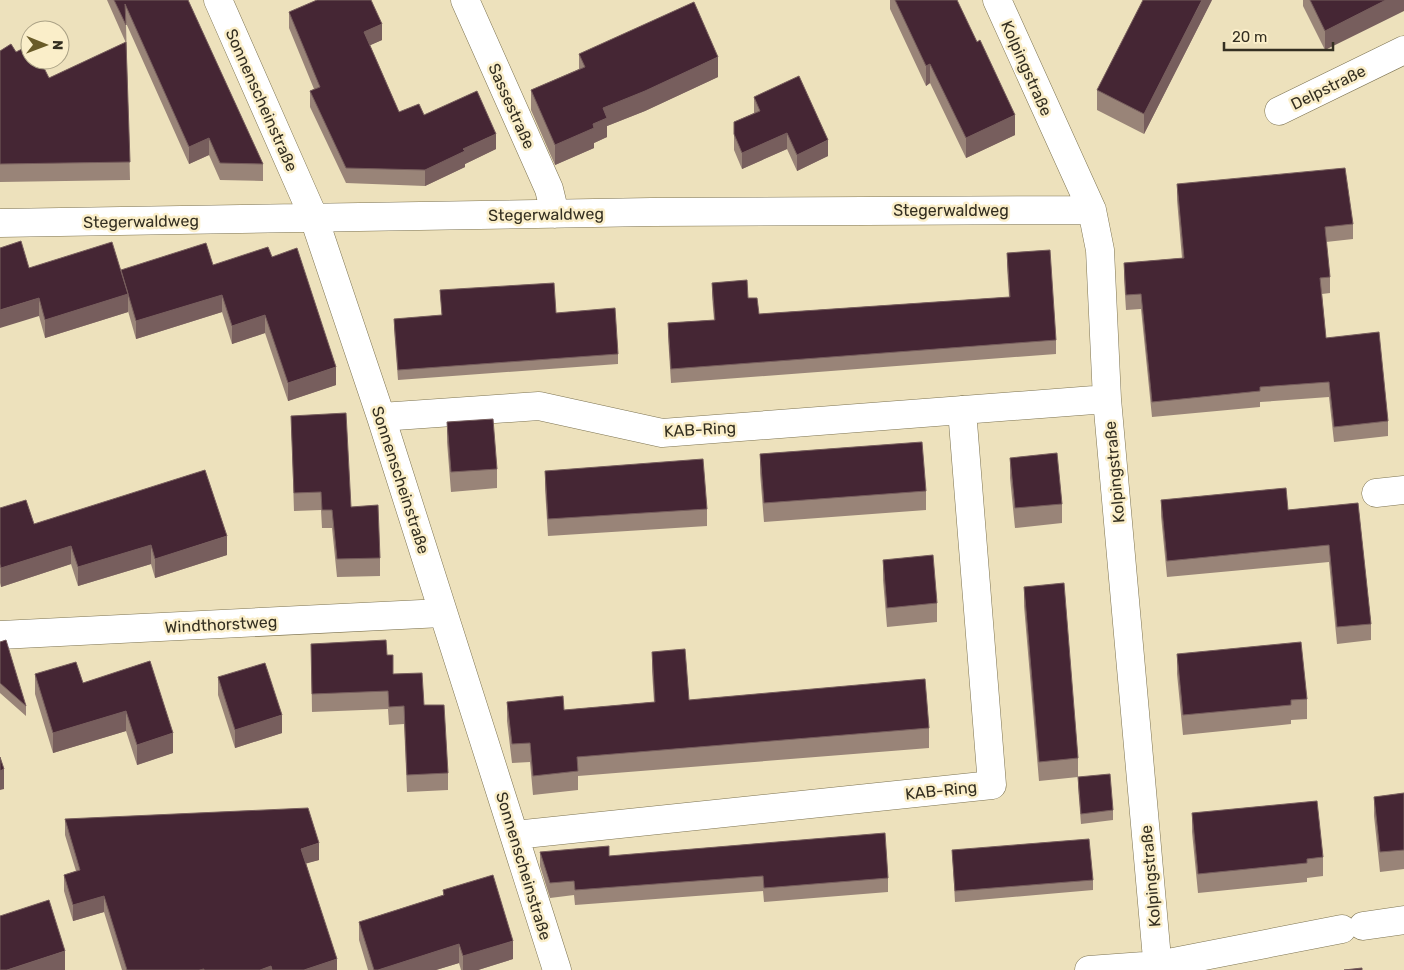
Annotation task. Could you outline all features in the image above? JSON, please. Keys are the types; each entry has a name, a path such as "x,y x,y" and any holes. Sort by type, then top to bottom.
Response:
{"street":[{"name":"Sonnenscheinstraße","path":"218,0 314,218 381,417 442,613 515,835 556,970"},
{"name":"Sassestraße","path":"465,0 549,188 555,214"},
{"name":"Kolpingstraße","path":"996,0 1092,210 1100,250 1108,399 1158,967"},
{"name":"Delpstraße","path":"1279,110 1404,50"},
{"name":"Stegerwaldweg","path":"0,223 555,214 1092,210"},
{"name":"KAB-Ring","path":"381,417 539,406 662,433 1108,399"},
{"name":"KAB-Ring","path":"515,835 992,785 962,410"},
{"path":"1376,493 1404,490"},
{"name":"Windthorstweg","path":"0,635 442,613"},
{"path":"1089,970 1158,967 1352,927 1404,920"}],"building":[{"path":"114,0 188,0 263,164 220,163 209,138 189,147 125,4 126,25"},
{"path":"317,0 371,0 382,24 364,32 399,112 419,104 424,115 477,91 496,134 463,149 465,151 425,170 346,168 310,91 320,87 289,12"},
{"path":"895,0 957,0 977,42 980,40 1015,115 966,138 930,64 926,66"},
{"path":"1143,0 1202,0 1144,114 1097,90"},
{"path":"1310,0 1386,0 1325,31"},
{"path":"694,2 718,57 603,108 607,118 593,124 594,128 555,145 531,90 585,67 579,54"},
{"path":"126,42 130,162 0,164 0,51 11,44 16,52 20,50 20,70 45,70 49,78 70,70 70,68"},
{"path":"799,76 828,140 797,155 787,133 742,153 734,134 734,122 760,111 754,97"},
{"path":"1345,168 1353,224 1325,227 1330,277 1320,278 1326,338 1379,332 1388,421 1334,427 1329,382 1260,387 1260,391 1152,402 1141,294 1126,295 1124,263 1184,258 1177,184"},
{"path":"21,241 29,268 112,242 128,294 45,320 39,298 0,310 0,248"},
{"path":"206,243 213,265 268,247 272,257 297,248 336,367 288,383 265,315 232,326 222,295 136,321 121,270"},
{"path":"1050,250 1056,340 671,369 668,323 715,320 712,283 747,280 748,298 757,298 759,314 1010,297 1007,253"},
{"path":"554,283 556,313 615,308 618,354 398,370 394,319 442,315 440,290"},
{"path":"346,413 351,507 378,505 380,558 337,559 332,510 322,510 321,492 294,493 291,416"},
{"path":"493,419 497,469 451,472 447,422"},
{"path":"922,442 926,491 764,503 760,454"},
{"path":"1057,453 1062,504 1015,508 1010,458"},
{"path":"703,459 707,509 548,519 545,471"},
{"path":"205,470 227,536 155,559 151,545 78,567 71,546 1,568 0,508 26,500 34,524"},
{"path":"1286,488 1288,510 1358,503 1371,624 1337,627 1329,545 1167,561 1161,500"},
{"path":"933,555 937,603 887,608 883,560"},
{"path":"1064,583 1078,758 1039,762 1024,587"},
{"path":"6,640 26,706 0,683 0,642"},
{"path":"386,640 387,655 393,655 393,674 422,673 424,705 444,705 448,773 407,775 404,706 389,707 388,691 312,694 311,644"},
{"path":"1301,642 1307,699 1291,700 1291,705 1183,715 1177,654"},
{"path":"685,649 689,700 925,679 929,728 577,757 578,771 533,776 530,743 512,744 507,702 563,696 564,710 655,702 652,652"},
{"path":"150,661 173,733 137,745 126,711 53,733 35,674 76,662 83,683"},
{"path":"265,663 282,715 235,730 218,677"},
{"path":"0,757 4,769 0,771"},
{"path":"1110,774 1113,810 1081,814 1078,777"},
{"path":"1404,793 1404,850 1380,852 1374,797"},
{"path":"1317,801 1323,857 1307,859 1307,863 1198,874 1192,813"},
{"path":"308,808 319,843 301,849 337,959 304,970 272,970 271,966 260,970 127,970 104,896 73,905 64,875 80,870 65,819"},
{"path":"885,833 888,878 764,888 763,876 575,890 574,881 550,883 540,852 609,846 609,856"},
{"path":"1089,839 1093,880 955,891 952,850"},
{"path":"493,875 513,941 463,956 459,944 374,970 359,922 444,895 443,890"},
{"path":"49,900 65,951 7,970 0,970 0,916"},
{"path":"1362,968 1362,970 1344,970"}]}
